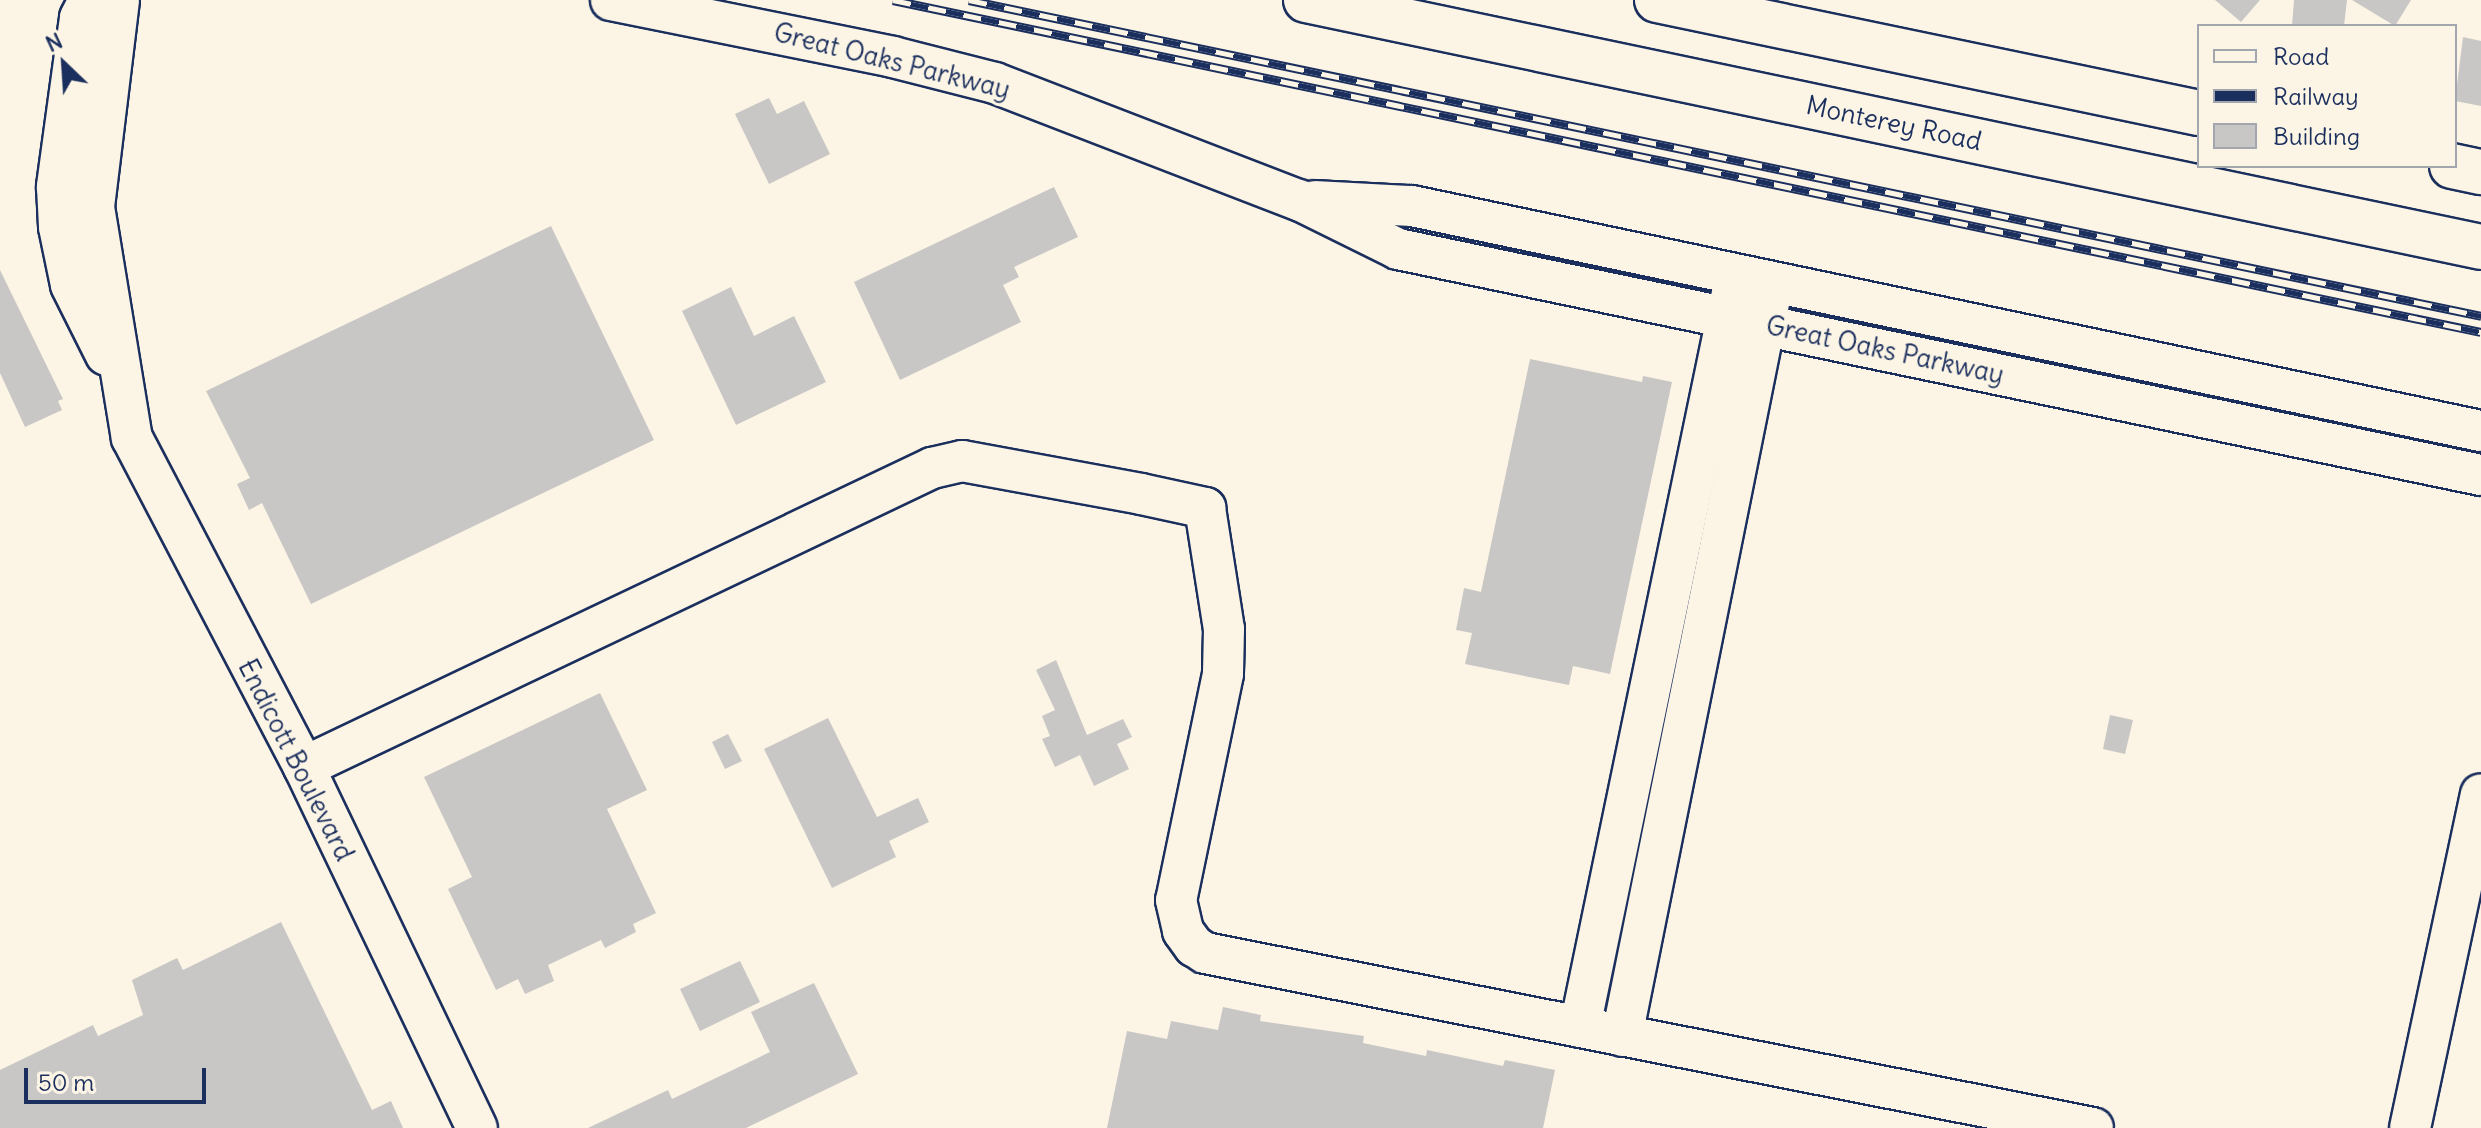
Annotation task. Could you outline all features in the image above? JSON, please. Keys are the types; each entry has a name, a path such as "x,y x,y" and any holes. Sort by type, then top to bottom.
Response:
{"main road":[{"name":"Monterey Road","path":"1306,0 2481,247"},
{"path":"1657,0 2197,113"},
{"path":"2457,167 2481,172"}],"street":[{"name":"Endicott Boulevard","path":"89,0 80,18 91,74"},
{"name":"Endicott Boulevard","path":"119,0 91,74 57,187 59,227 71,285 123,390 140,460 304,767 477,1128"},
{"name":"Great Oaks Parkway","path":"611,0 949,69 1299,200 1398,249 2481,475"},
{"name":"Great Oaks Parkway","path":"1299,200 1412,206 2481,431"},
{"path":"1580,1027 1727,317 1755,278"},
{"path":"1622,1036 1765,325 1755,278"},
{"path":"304,767 932,468 962,461 1141,494 1205,508 1224,629 1223,674 1176,900 1183,931 1194,946 1205,953 2093,1128"},
{"path":"2410,1128 2481,794"}],"building":[{"path":"2215,0 2260,0 2241,22"},
{"path":"2294,0 2347,0 2344,24 2292,24"},
{"path":"2352,0 2411,0 2396,24"},
{"path":"2463,37 2481,41 2481,106 2457,101"},
{"path":"769,98 777,114 804,101 830,154 769,184 735,114"},
{"path":"1054,187 1078,237 1014,267 1019,277 1003,285 1021,322 900,380 854,282"},
{"path":"551,226 654,440 311,604 262,503 249,510 237,484 250,478 206,391"},
{"path":"0,270 63,399 58,401 62,410 25,427 0,373"},
{"path":"731,287 754,336 794,316 826,382 736,425 682,311"},
{"path":"1530,359 1642,382 1643,376 1672,382 1610,674 1573,666 1569,685 1465,664 1472,633 1456,630 1464,588 1481,592"},
{"path":"1056,660 1087,735 1123,719 1132,737 1117,744 1129,769 1094,786 1080,755 1055,767 1042,739 1050,736 1042,716 1055,710 1036,670"},
{"path":"600,693 647,790 607,809 656,913 633,924 636,932 605,948 601,940 548,965 554,981 525,994 518,979 496,990 448,889 472,877 424,777"},
{"path":"2110,715 2133,720 2125,754 2103,749"},
{"path":"828,718 877,817 918,798 929,822 889,841 896,857 832,888 764,749"},
{"path":"728,734 742,761 725,769 712,742"},
{"path":"281,922 372,1110 391,1101 403,1128 0,1128 0,1070 93,1025 98,1036 143,1015 132,980 177,958 183,970"},
{"path":"740,961 760,1002 700,1031 680,989"},
{"path":"814,983 858,1074 746,1128 588,1128 668,1090 672,1099 770,1052 751,1012"},
{"path":"1223,1007 1261,1015 1260,1021 1364,1036 1363,1043 1426,1056 1427,1050 1503,1066 1505,1060 1555,1070 1543,1128 1107,1128 1127,1031 1167,1039 1171,1021 1218,1030"}],"railway":[{"path":"893,0 2481,332"},
{"path":"969,0 2481,316"}]}
